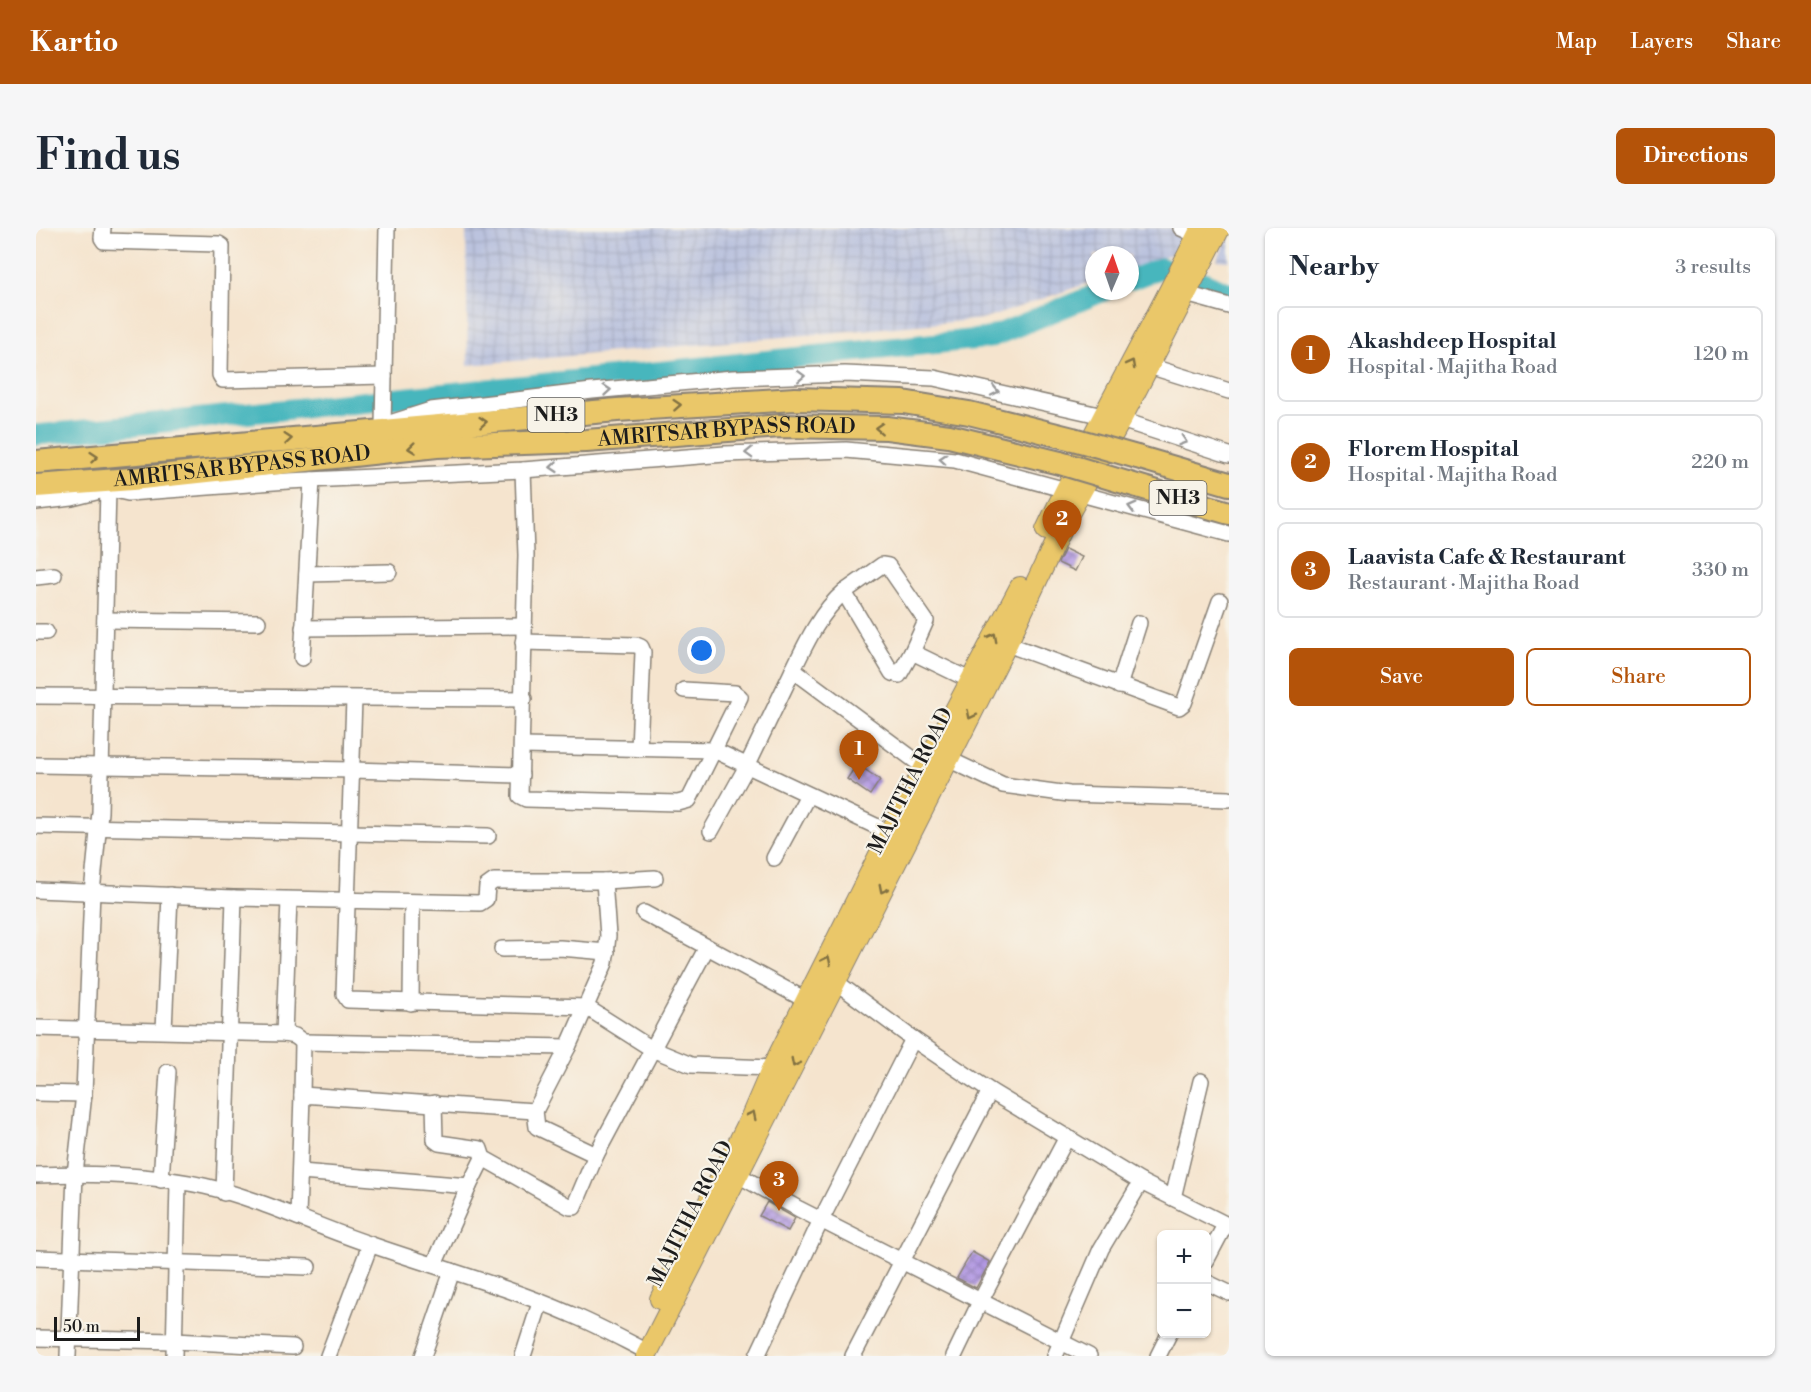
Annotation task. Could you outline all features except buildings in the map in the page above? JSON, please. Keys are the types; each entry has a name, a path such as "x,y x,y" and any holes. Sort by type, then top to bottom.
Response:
{"highway":[{"name":"AMRITSAR BYPASS ROAD","path":"36,462 377,422 795,399 850,399 903,402 969,413 1073,439 1229,484"},
{"name":"AMRITSAR BYPASS ROAD","path":"36,486 437,446 586,441 780,426 887,428 939,435 1060,463 1229,513"}],"main road":[{"name":"MAJITHA ROAD","path":"1113,418 1149,366 1183,288 1200,239"},
{"name":"MAJITHA ROAD","path":"932,773 948,759 1016,595 1183,288"},
{"name":"MAJITHA ROAD","path":"641,1352 738,1175 814,1005 978,684 1007,644 1066,519 1073,491"},
{"name":"MAJITHA ROAD","path":"641,1352 772,1068 814,1005 836,982 899,837"}],"street":[{"path":"103,228 104,241 179,235 222,246 220,375 223,380 383,380"},
{"path":"387,228 383,380 377,422 431,410 592,392 733,378 845,374 934,378 1113,418 1229,455"},
{"path":"1183,288 1229,306"},
{"path":"1149,366 1229,391"},
{"path":"79,483 128,493 312,480 523,470 725,454 846,450 955,460 1229,534"},
{"path":"523,470 526,555 520,796 524,798 678,803 689,800 740,695 684,690"},
{"path":"302,658 312,480"},
{"path":"36,502 72,498 108,489"},
{"path":"68,1356 75,1174 84,1094 92,892 100,812 108,489"},
{"path":"711,831 747,766 815,630 837,598 844,592 882,565 888,566 926,621 912,652 899,675 892,673 844,592"},
{"path":"307,574 389,572"},
{"path":"36,577 54,575"},
{"path":"1007,644 1175,707 1181,706 1220,601"},
{"path":"105,620 258,622"},
{"path":"1119,686 1139,623"},
{"path":"303,628 523,634 636,645 641,647 643,652 639,749"},
{"path":"912,652 978,684"},
{"path":"793,670 932,773"},
{"path":"36,696 524,699"},
{"path":"354,699 345,997 352,1001 411,1004 586,1007 652,1049 691,1065 772,1068"},
{"path":"522,746 714,750 899,837"},
{"path":"948,759 1013,788 1069,794 1229,799"},
{"path":"36,765 521,775"},
{"path":"774,858 808,795"},
{"path":"36,826 488,836"},
{"path":"36,890 289,900 480,903 486,899 487,885 494,881 604,881 655,878"},
{"path":"596,1155 537,1127 535,1111 568,1047 605,963 607,952 604,881"},
{"path":"164,1030 170,895"},
{"path":"224,1193 234,898"},
{"path":"284,1034 289,900"},
{"path":"411,1004 412,903"},
{"path":"644,913 814,1005"},
{"path":"434,1103 435,1140 439,1143 480,1149 483,1158 573,1208 577,1204 596,1155 707,947"},
{"path":"502,949 560,948 607,952"},
{"path":"836,982 913,1039 990,1091 1141,1182 1227,1225 1211,1252"},
{"path":"36,1028 284,1034 295,1036 303,1042 568,1047"},
{"path":"757,1356 821,1220 913,1039"},
{"path":"298,1217 303,1042"},
{"path":"161,1180 168,1072"},
{"path":"1173,1198 1201,1081"},
{"path":"853,1356 990,1091"},
{"path":"36,1093 84,1094"},
{"path":"302,1095 535,1111"},
{"path":"954,1356 1067,1137"},
{"path":"434,1265 483,1158"},
{"path":"301,1172 470,1186"},
{"path":"36,1175 75,1174 161,1180 204,1186 570,1314 641,1352"},
{"path":"738,1175 821,1220 981,1300 1059,1349 1089,1356"},
{"path":"1059,1349 1101,1249 1141,1182"},
{"path":"174,1349 178,1183"},
{"path":"328,1356 370,1245"},
{"path":"36,1258 308,1267"},
{"path":"423,1356 452,1271"},
{"path":"1210,1284 1229,1293"},
{"path":"523,1356 540,1303"},
{"path":"36,1338 174,1349 293,1347"},
{"path":"1158,1356 1167,1338"}],"shaded area":[{"path":"466,228 1186,228 1176,253 1139,266 1139,246 1085,246 1085,284 985,319 468,365"},
{"path":"1229,236 1229,261 1217,260"}],"waterway":[{"path":"1139,277 1161,268 1229,293"},
{"path":"36,435 989,338 1085,299"}],"place":[{"name":"Florem Hospital","path":"1062,550"},
{"name":"Akashdeep Hospital","path":"859,780"},
{"name":"Laavista Cafe & Restaurant","path":"779,1211"}]}
